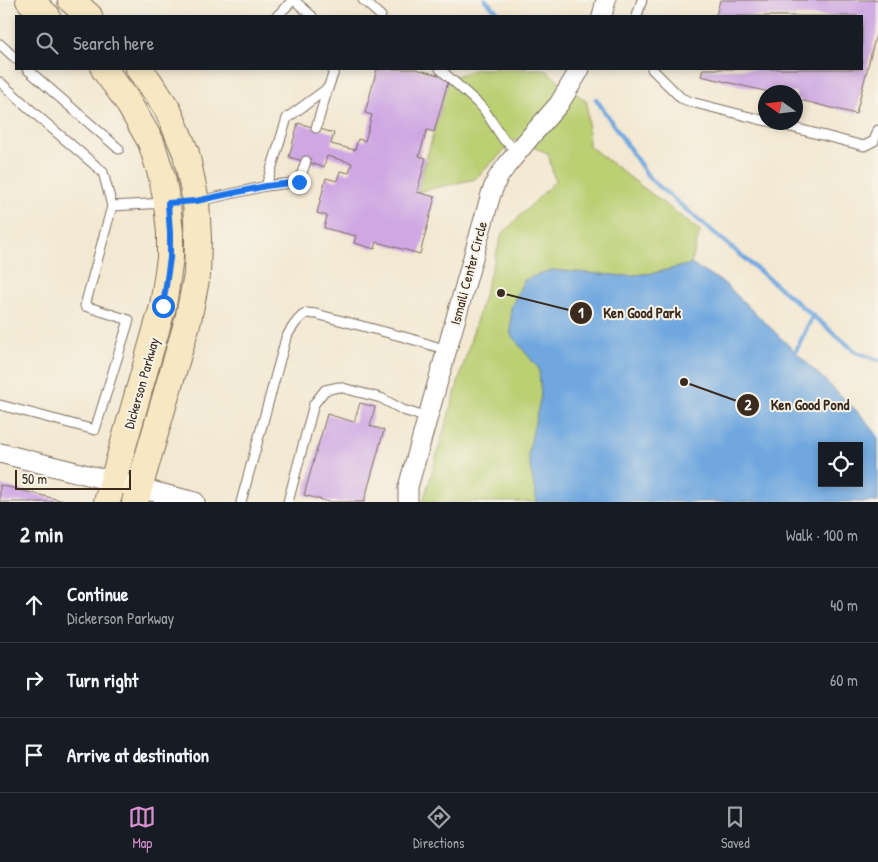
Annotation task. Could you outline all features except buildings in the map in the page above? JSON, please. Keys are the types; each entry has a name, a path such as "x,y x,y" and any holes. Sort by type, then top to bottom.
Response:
{"street":[{"path":"71,0 88,15"},
{"path":"602,15 606,0"},
{"name":"Dickerson Parkway","path":"105,70 126,99 151,142 168,203 170,233 170,258 163,306 110,492"},
{"name":"Dickerson Parkway","path":"137,495 190,311 197,275 198,239 196,201 186,153 168,110 140,70"},
{"name":"Ismaili Center Circle","path":"408,502 408,487 491,194 497,179 518,151 559,104 579,70"},
{"path":"168,203 196,201"},
{"path":"0,453 110,492 195,502"}],"lane":[{"path":"278,15 294,0 311,15"},
{"path":"363,0 380,15"},
{"path":"637,15 642,0"},
{"path":"0,44 15,58"},
{"path":"29,70 119,149"},
{"path":"316,128 335,70"},
{"path":"441,70 483,108 504,140 518,151"},
{"path":"653,70 681,98 758,119"},
{"path":"0,82 103,172 112,206 85,306 129,320 95,430 0,405"},
{"path":"266,186 287,118 328,88"},
{"path":"802,130 864,146 874,142 878,130"},
{"path":"196,201 266,186 299,182 306,161"},
{"path":"112,206 168,203"},
{"path":"240,502 286,338 290,330 307,314 316,314 447,350"},
{"path":"288,502 314,404 325,390 339,386 381,398 403,410 428,418"}],"green space":[{"path":"473,70 545,70 587,102 589,146 700,231 691,264 654,273 624,276 551,270 511,307 511,335 539,368 541,396 528,454 537,502 423,502 502,234 555,181 548,153 515,140 475,179 417,192 449,78"}],"water":[{"path":"691,264 724,283 863,417 878,436 878,502 537,502 528,454 541,396 539,369 511,335 511,307 524,280 551,270 624,276 654,273"}],"waterway":[{"path":"485,0 501,15"},
{"path":"596,99 650,179 856,352 878,360"},
{"path":"793,357 813,315"}],"place":[{"name":"Ken Good Park","path":"501,293"},
{"name":"Ken Good Pond","path":"684,382"}],"route":[{"path":"163,306 170,258 168,203 196,201 266,186 299,182"}]}
